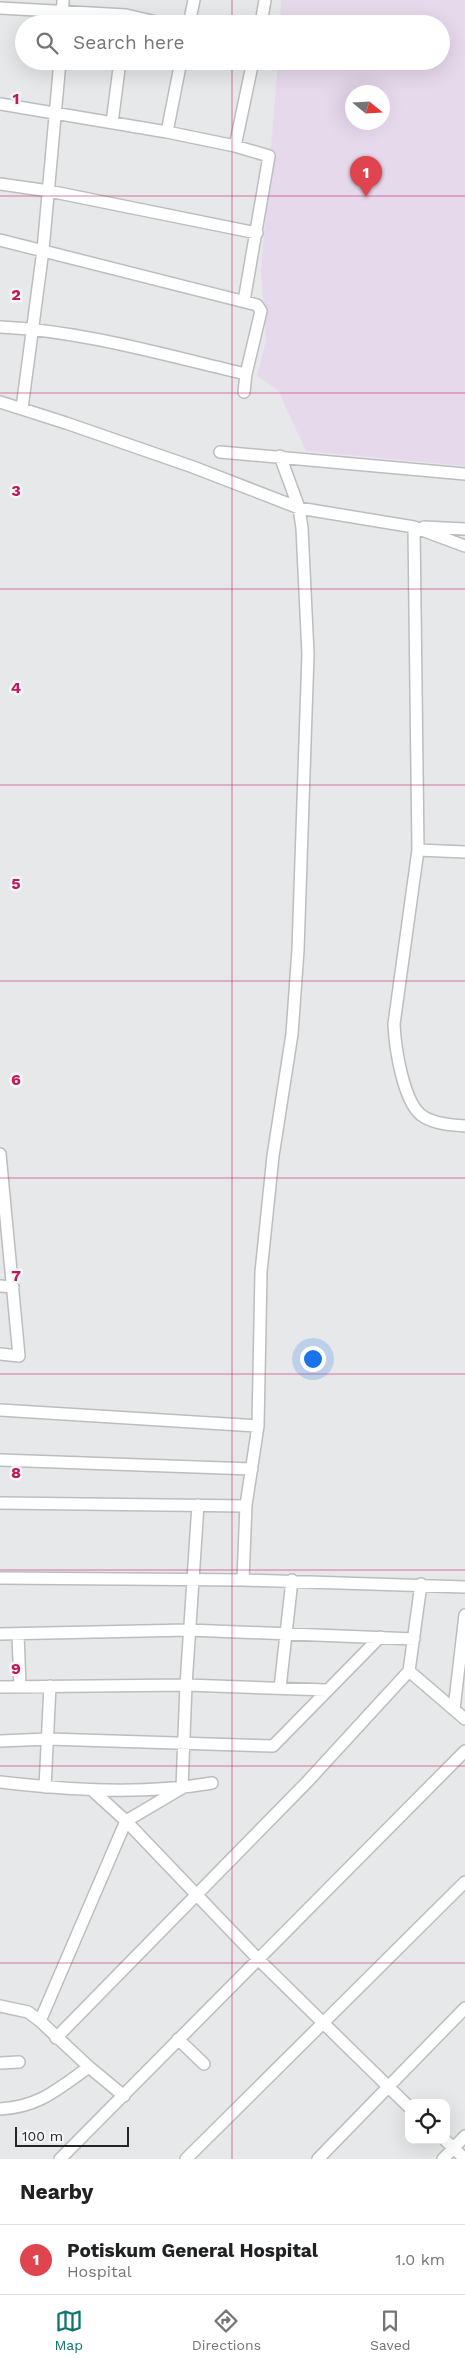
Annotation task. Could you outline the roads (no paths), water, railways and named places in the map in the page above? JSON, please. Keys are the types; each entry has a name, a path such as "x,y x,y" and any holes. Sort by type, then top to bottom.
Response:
{"street":[{"path":"62,15 63,0"},
{"path":"191,15 194,0"},
{"path":"262,15 266,0"},
{"path":"0,8 43,15"},
{"path":"22,408 31,328 43,250 59,70"},
{"path":"112,123 119,70"},
{"path":"167,132 179,70"},
{"path":"235,146 251,70"},
{"path":"0,104 167,132 235,146 269,156 244,300"},
{"path":"0,184 49,190 257,233"},
{"path":"0,240 244,300 257,305 261,311 246,374 244,392"},
{"path":"0,327 31,328 91,338 246,374"},
{"path":"0,402 198,469 299,508 414,527 465,529"},
{"path":"220,452 465,474"},
{"path":"243,1580 246,1506 258,1426 261,1272 273,1156 292,1034 298,950 308,654 299,508 280,456"},
{"path":"414,527 465,546"},
{"path":"414,527 418,850 394,1024 395,1049 412,1105 422,1116 435,1122 465,1126"},
{"path":"418,850 465,852"},
{"path":"0,1154 3,1214 13,1286 19,1356 0,1354"},
{"path":"0,1286 13,1286"},
{"path":"0,1410 258,1426"},
{"path":"0,1460 252,1468"},
{"path":"0,1503 246,1506"},
{"path":"182,1788 189,1630 198,1506"},
{"path":"0,1578 292,1580 465,1587"},
{"path":"280,1688 292,1580"},
{"path":"56,2038 308,1781 409,1671 421,1584"},
{"path":"454,1709 465,1616"},
{"path":"0,1634 189,1630 414,1639"},
{"path":"18,1634 20,1687"},
{"path":"0,1740 272,1746 380,1637"},
{"path":"409,1671 465,1719"},
{"path":"0,1687 186,1684 327,1690"},
{"path":"45,1787 50,1686"},
{"path":"60,2159 465,1751"},
{"path":"0,1782 92,1790 182,1788 212,1783"},
{"path":"40,2021 126,1821 182,1788"},
{"path":"92,1790 126,1821 197,1893 258,1959 405,2103"},
{"path":"186,2159 465,1882"},
{"path":"0,2006 28,2012 124,2096"},
{"path":"318,2159 465,2008"},
{"path":"178,2039 204,2064"},
{"path":"0,2063 19,2062"},
{"path":"0,2109 20,2108 49,2096 89,2067"},
{"path":"450,2144 465,2136"},
{"path":"443,2159 449,2144 465,2159"}],"place":[{"name":"Potiskum General Hospital","path":"366,197"}]}
